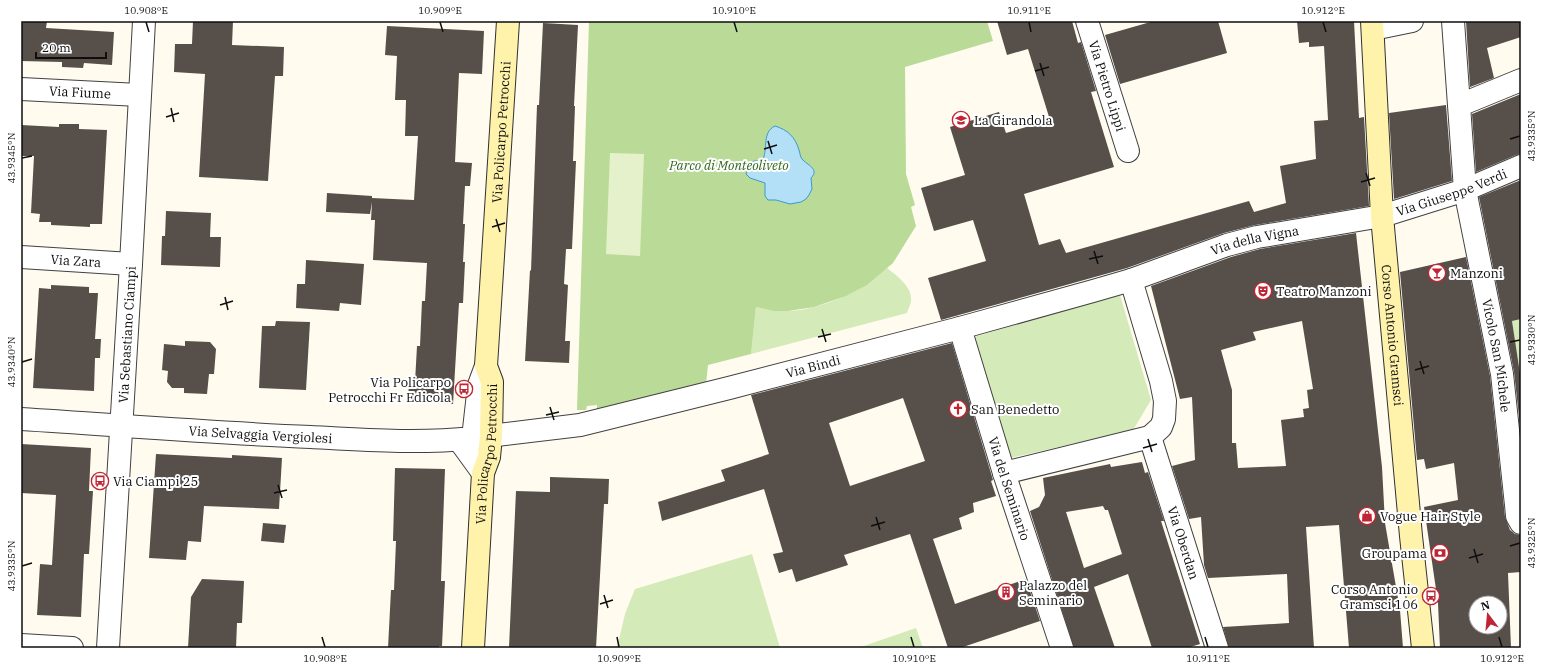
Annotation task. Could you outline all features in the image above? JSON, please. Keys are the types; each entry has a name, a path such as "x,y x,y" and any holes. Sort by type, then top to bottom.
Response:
{"street":[{"name":"Via Sebastiano Ciampi","path":"108,648 144,21"},
{"name":"Via Policarpo Petrocchi","path":"473,648 483,473 489,457 474,438 492,382 486,366 508,21"},
{"name":"Via Pietro Lippi","path":"1087,21 1128,151"},
{"path":"1372,25 1412,21"},
{"name":"Vicolo San Michele","path":"1453,21 1465,190 1498,353 1517,516 1521,523"},
{"name":"Corso Antonio Gramsci","path":"1372,25 1382,216 1411,536 1423,648"},
{"path":"1460,105 1521,80"},
{"name":"Via Fiume","path":"21,90 140,95"},
{"name":"Via Giuseppe Verdi","path":"1382,216 1465,190 1521,166"},
{"name":"Via della Vigna","path":"1131,280 1220,248 1257,237 1382,216"},
{"name":"Via Zara","path":"21,257 131,264"},
{"path":"1004,473 1150,437 1161,427 1164,419 1165,401 1161,381 1131,280"},
{"name":"Via Bindi","path":"474,438 590,423 960,328 1131,280"},
{"name":"Via del Seminario","path":"960,328 1004,473 1062,648"},
{"name":"Via Selvaggia Vergiolesi","path":"21,419 282,436 412,442 474,438"},
{"name":"Via Oberdan","path":"1150,437 1217,648"},
{"path":"474,438 483,473"},
{"path":"21,644 72,648"}],"green space":[{"name":"Parco di Monteoliveto","path":"589,21 987,21 993,41 905,67 906,174 915,205 911,207 916,226 893,263 867,285 846,296 814,307 788,311 774,311 756,307 751,354 708,365 706,384 597,412 597,405 587,406 586,410 577,410"},
{"path":"610,153 644,154 640,256 606,254"},
{"path":"887,268 907,286 911,296 911,304 907,313 751,354 756,307 787,311 807,309 828,303 858,290"},
{"path":"1120,295 1151,400 1133,430 1010,458 974,337"},
{"path":"1521,319 1521,380 1512,321"},
{"path":"752,554 780,648 617,648 625,614 635,589"},
{"path":"916,628 923,648 858,648"}],"water":[{"path":"775,126 784,130 793,138 801,158 812,167 814,172 811,178 812,189 806,199 801,202 790,204 776,200 768,200 765,196 765,183 750,178 746,174 751,163 754,161 761,161 763,159 768,132"}],"building":[{"path":"21,21 47,21 46,28 114,32 112,65 84,63 83,68 62,67 62,62 21,61"},
{"path":"193,21 233,21 232,45 284,47 283,76 275,76 268,181 199,177 205,74 174,72 175,44 192,44"},
{"path":"997,21 1072,21 1078,43 1081,42 1096,91 1091,92 1114,167 1024,194 1039,245 1060,239 1066,253 1249,201 1254,212 1286,203 1280,166 1316,159 1314,121 1328,120 1324,46 1309,47 1309,42 1299,43 1297,21 1354,21 1359,118 1364,117 1369,206 1255,225 1224,233 1127,268 941,320 928,278 986,261 973,220 934,231 921,188 965,175 950,127 999,112 1006,133 1050,120 1028,49 1007,55"},
{"path":"1154,21 1218,21 1227,53 1120,84 1105,35"},
{"path":"1466,21 1521,21 1521,37 1487,48 1494,78 1470,87"},
{"path":"543,23 578,25 574,106 573,161 576,161 572,249 566,249 564,284 568,285 565,341 570,341 569,363 525,361 530,270 531,271 537,105 539,105"},
{"path":"387,26 484,31 482,74 459,73 455,162 472,163 470,186 465,186 463,224 465,224 463,262 465,262 463,303 459,303 453,404 408,401 409,382 415,382 417,346 420,346 422,301 425,301 427,263 373,260 375,220 371,220 372,202 370,214 326,212 327,193 372,196 372,198 414,200 418,136 405,136 406,100 395,100 397,56 385,55"},
{"path":"1521,94 1521,154 1476,172 1472,114"},
{"path":"1446,105 1452,181 1394,199 1389,113"},
{"path":"59,124 79,124 79,129 107,130 102,224 90,224 90,227 51,225 51,222 39,222 40,214 31,213 34,156 21,156 21,125 59,127"},
{"path":"1521,180 1521,319 1512,321 1521,380 1521,434 1514,372 1479,197"},
{"path":"166,211 211,213 210,237 221,237 220,267 161,265 162,236 165,236"},
{"path":"1356,233 1382,467 1385,523 1400,610 1403,648 1349,648 1339,525 1306,527 1314,648 1229,648 1223,627 1289,623 1287,574 1208,578 1204,565 1201,517 1189,519 1172,466 1195,460 1192,397 1180,399 1151,286 1231,257 1260,249","holes":["1302,321 1313,389 1307,390 1309,408 1303,409 1304,417 1281,420 1286,466 1238,468 1236,443 1232,443 1232,390 1221,350 1256,340 1253,332"]},
{"path":"1466,257 1490,376 1505,517 1510,530 1515,534 1521,535 1521,572 1508,573 1511,648 1440,648 1438,603 1424,507 1458,500 1454,463 1426,469 1424,459 1417,460 1400,272"},
{"path":"306,260 364,264 361,305 340,303 339,311 296,308 297,284 305,284"},
{"path":"51,285 89,287 89,293 98,293 95,339 101,339 100,358 95,358 94,391 33,388 39,288 51,289"},
{"path":"276,321 310,322 306,390 259,388 262,326 275,326"},
{"path":"185,341 210,342 216,349 214,374 209,374 207,394 184,393 184,388 172,388 167,382 168,371 162,370 164,344 185,346"},
{"path":"952,343 993,480 991,481 996,496 973,503 974,512 959,518 962,529 933,539 955,604 1026,579 1040,621 960,648 948,648 910,534 844,555 848,565 796,582 792,569 779,573 773,554 783,552 764,489 662,521 658,502 725,481 721,470 769,454 751,395","holes":["903,398 925,461 850,486 829,423"]},
{"path":"21,444 91,448 89,491 93,491 89,554 84,554 81,617 37,615 40,564 52,565 56,495 21,493"},
{"path":"156,454 232,458 232,455 282,458 279,509 204,506 201,542 188,541 186,560 149,558"},
{"path":"1142,462 1145,473 1148,472 1164,521 1161,521 1200,644 1187,648 1152,648 1128,574 1094,587 1115,648 1074,648 1030,511 1039,507 1045,495 1043,478 1110,464 1111,467","holes":["1103,506 1105,510 1108,510 1122,554 1084,568 1066,512"]},
{"path":"395,468 445,469 441,581 445,581 442,646 439,646 439,648 388,648 391,590 394,590 396,541 393,541"},
{"path":"550,477 609,479 608,504 604,504 596,648 509,648 516,491 550,492"},
{"path":"263,523 286,525 284,543 261,541"},
{"path":"202,579 244,581 242,623 237,623 236,648 188,648 191,597"}],"place":[{"name":"La Girandola","path":"961,120"},
{"name":"Manzoni","path":"1437,273"},
{"name":"Teatro Manzoni","path":"1263,291"},
{"name":"Via Policarpo Petrocchi Fr Edicola","path":"464,389"},
{"name":"San Benedetto","path":"958,409"},
{"name":"Via Ciampi 25","path":"100,481"},
{"name":"Vogue Hair Style","path":"1367,516"},
{"name":"Groupama","path":"1440,553"},
{"name":"Palazzo del Seminario","path":"1006,592"},
{"name":"Corso Antonio Gramsci 106","path":"1431,596"}]}
